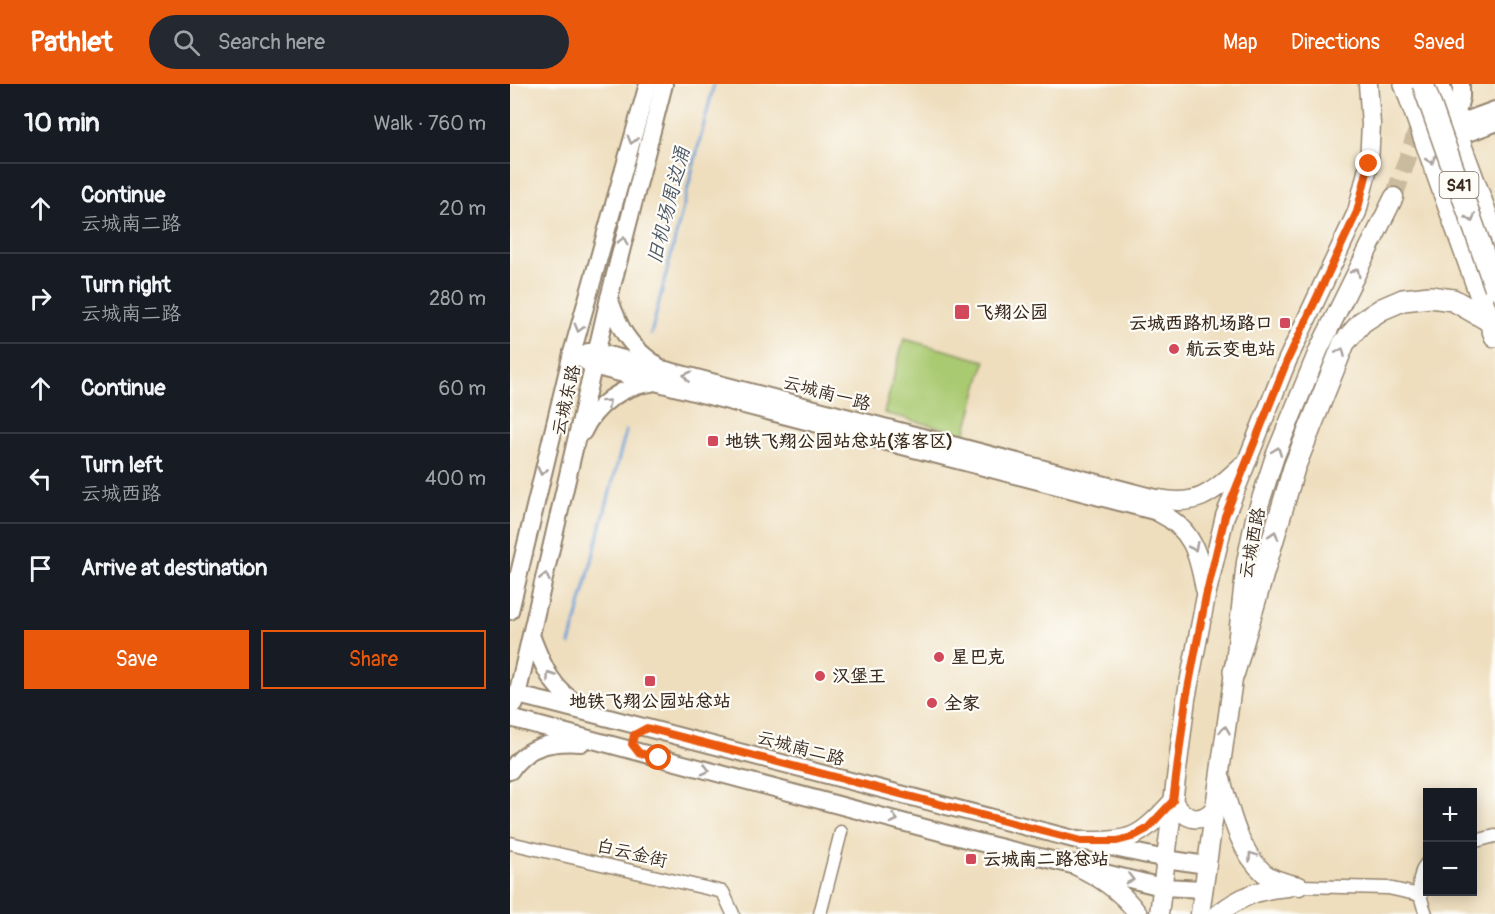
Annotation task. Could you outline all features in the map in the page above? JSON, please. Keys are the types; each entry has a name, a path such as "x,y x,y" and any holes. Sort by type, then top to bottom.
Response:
{"highway":[{"path":"1409,84 1492,329"},
{"name":"S41","path":"1409,84 1495,287"},
{"path":"1438,84 1495,238"},
{"path":"1234,672 1294,468 1344,344 1362,322 1382,309 1403,300 1430,297 1453,300 1492,329"}],"main road":[{"name":"云城西路","path":"1159,914 1186,699 1206,596 1225,516 1287,361 1357,212 1369,164 1371,124 1368,84"},
{"name":"云城西路","path":"1200,914 1234,672 1246,562 1255,518 1275,456 1319,349 1394,197"},
{"path":"1159,506 1202,497 1246,463"},
{"path":"1159,506 1191,540 1199,560 1206,596"},
{"path":"1219,773 1236,827 1252,858 1264,873 1280,882 1299,886"},
{"path":"1081,841 1117,841 1132,837 1147,829 1173,801 1183,814 1193,819 1209,815 1214,809"},
{"path":"1073,864 1104,880 1123,896 1137,914"},
{"path":"1218,914 1245,896 1265,888 1299,886"}],"street":[{"name":"云城东路","path":"510,611 572,353 648,84"},
{"name":"云城东路","path":"510,721 513,696 531,634 609,298 664,84"},
{"path":"1409,84 1427,117 1447,134 1495,123"},
{"path":"1456,131 1461,84"},
{"path":"1456,131 1495,110"},
{"path":"575,449 586,425 612,397 632,386 660,376 629,342 609,298"},
{"name":"云城南一路","path":"572,353 1159,506"},
{"name":"云城南一路","path":"660,376 738,402 1159,506"},
{"path":"554,422 560,416 568,413 580,426"},
{"path":"531,634 541,663 559,688 579,705 615,719"},
{"name":"云城南二路","path":"513,696 615,719 1081,841 1206,865"},
{"path":"510,721 609,744 974,841 1162,887 1204,889"},
{"path":"639,753 632,744 634,735 647,728"},
{"path":"510,771 527,753 542,745 572,742 609,744"},
{"path":"820,914 841,832"},
{"path":"1477,841 1495,836"},
{"name":"白云金街","path":"510,843 723,892 734,914"},
{"path":"1423,870 1419,878 1420,895 1426,914"},
{"path":"1299,886 1388,888 1420,895"}],"green space":[{"name":"飞翔公园","path":"904,339 985,361 965,434 884,413"}],"waterway":[{"name":"旧机场周边涌","path":"651,334 714,84"},
{"name":"旧机场周边涌","path":"570,644 626,431"}],"tunnel":[{"path":"1394,197 1421,119"}],"place":[{"name":"飞翔公园","path":"962,312"},
{"name":"云城西路机场路口","path":"1285,323"},
{"name":"航云变电站","path":"1174,349"},
{"name":"地铁飞翔公园站总站(落客区)","path":"713,441"},
{"name":"星巴克","path":"939,657"},
{"name":"汉堡王","path":"820,676"},
{"name":"地铁飞翔公园站总站","path":"650,681"},
{"name":"全家","path":"932,703"},
{"name":"云城南二路总站","path":"971,859"}],"route":[{"path":"659,758 639,753 632,744 634,735 647,728 1081,841 1117,841 1132,837 1147,829 1173,801 1186,699 1206,596 1225,516 1287,361 1357,212 1369,164"}]}
